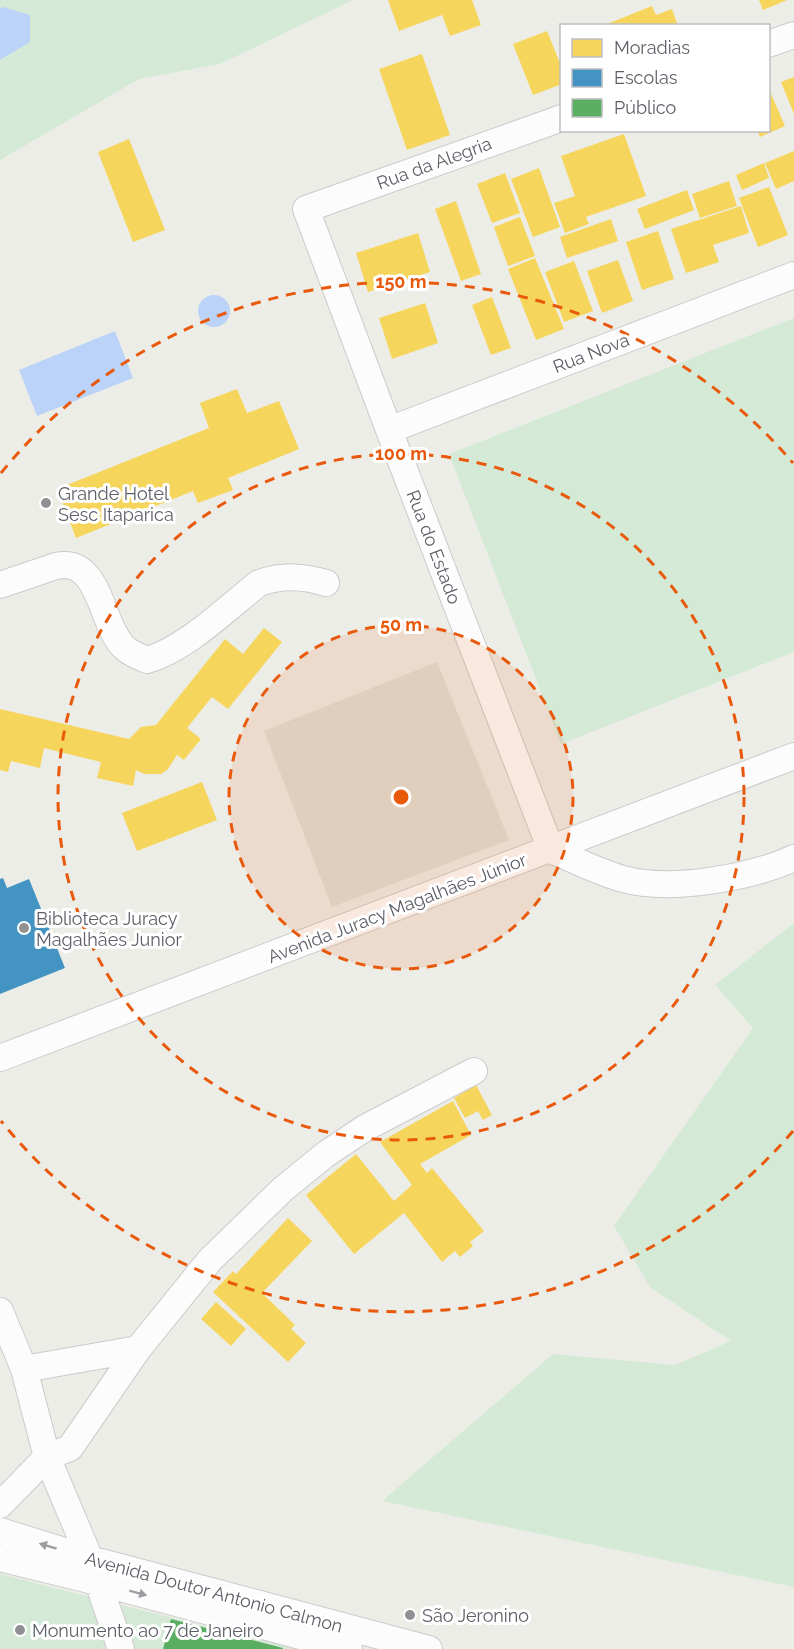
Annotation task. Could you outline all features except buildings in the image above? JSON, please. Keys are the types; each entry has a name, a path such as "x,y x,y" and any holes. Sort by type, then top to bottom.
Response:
{"street":[{"path":"770,43 794,35"},
{"name":"Rua da Alegria","path":"306,209 560,118"},
{"name":"Rua do Estado","path":"306,209 551,850"},
{"name":"Rua Nova","path":"389,430 794,275"},
{"path":"0,585 56,566 73,565 87,575 95,588 118,640 126,649 147,660 162,656 180,645 259,583 271,579 305,577 326,583"},
{"name":"Avenida Juracy Magalhães Júnior","path":"0,1058 794,756"},
{"path":"551,850 626,880 652,883 705,882 750,872 794,858"},
{"path":"0,1505 47,1457 70,1448 138,1349 210,1260 283,1188 364,1128 474,1071"},
{"path":"0,1311 24,1369 47,1457 94,1571 121,1649"},
{"path":"24,1369 138,1349"},
{"name":"Avenida Doutor Antonio Calmon","path":"0,1531 94,1571 349,1649"},
{"name":"Avenida Doutor Antonio Calmon","path":"0,1558 94,1571 391,1644 429,1649"}],"shaded area":[{"path":"437,662 509,840 332,907 264,731"}],"green space":[{"path":"0,0 353,0 220,64 139,79 0,160 0,60 30,42 30,15 0,8"},
{"path":"794,318 794,652 561,744 449,454"},
{"path":"794,923 794,1587 382,1501 553,1354 675,1365 731,1341 650,1287 614,1226 753,1028 715,985"},
{"path":"0,1574 295,1649 0,1649"}],"water":[{"path":"0,8 30,15 30,42 0,60"},
{"path":"214,295 225,300 230,311 225,322 214,327 203,322 198,311 203,300"},
{"path":"115,331 133,378 37,416 19,370"}],"place":[{"name":"Grande Hotel Sesc Itaparica","path":"46,503"},
{"name":"Biblioteca Juracy Magalhães Junior","path":"24,928"},
{"name":"São Jeronino","path":"410,1615"},
{"name":"Monumento ao 7 de Janeiro","path":"20,1630"}]}
